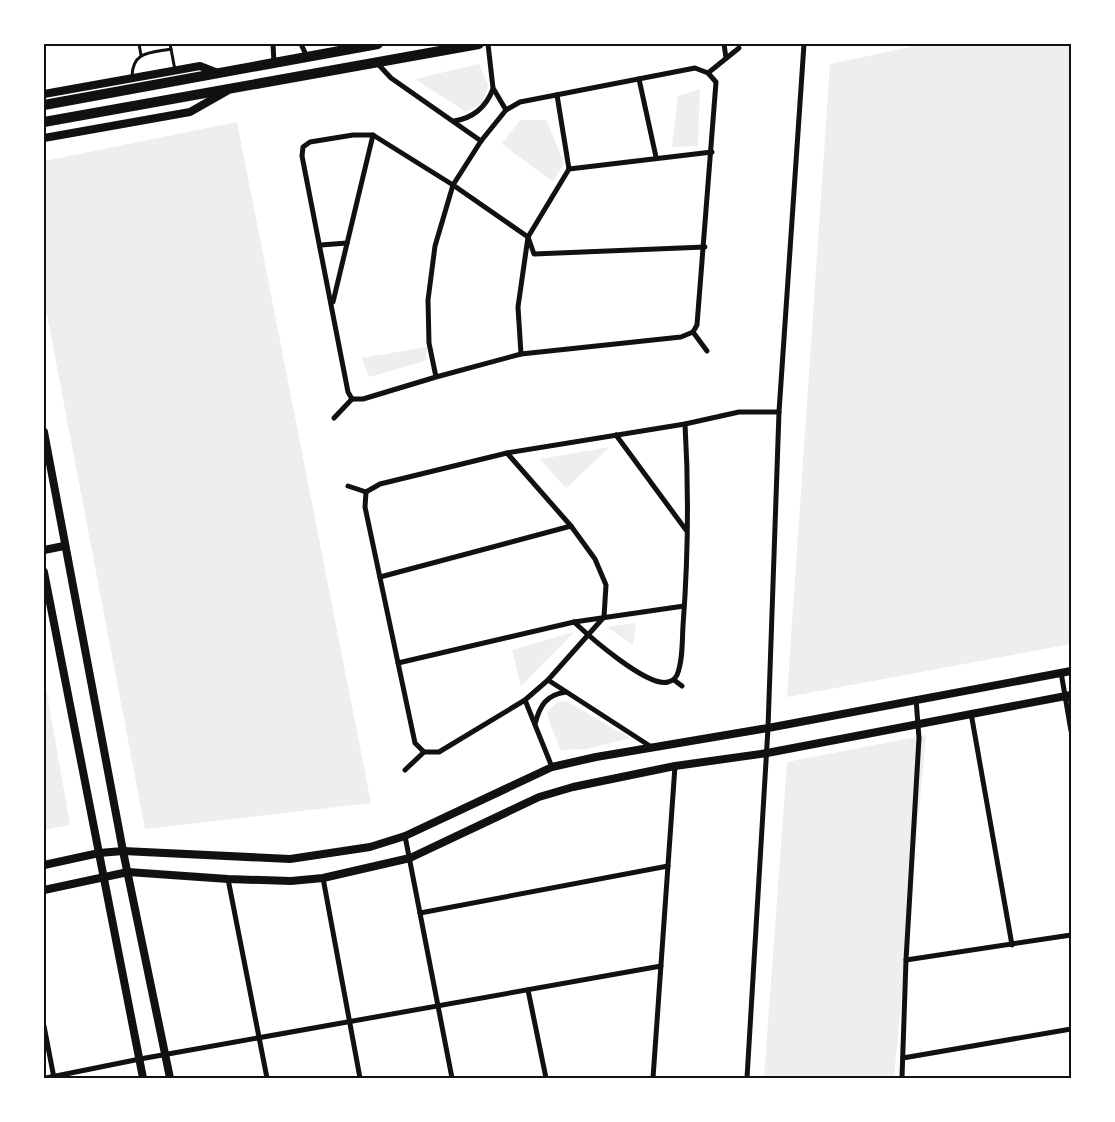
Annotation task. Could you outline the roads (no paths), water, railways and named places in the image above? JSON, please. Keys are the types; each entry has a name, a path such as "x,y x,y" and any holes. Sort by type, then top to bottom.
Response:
{"main road":[{"path":"44,104 378,44"},
{"path":"44,122 480,44"}],"street":[{"path":"272,44 274,63"},
{"path":"301,44 307,57"},
{"path":"488,44 493,88 506,110"},
{"path":"724,44 726,58"},
{"path":"747,1078 767,753 779,412 804,44"},
{"path":"708,73 739,48"},
{"path":"376,63 391,78 481,141"},
{"path":"44,94 200,66 218,73"},
{"path":"334,418 352,400 363,399 521,354 680,337 693,332 697,325 712,152 716,82 708,73 695,68 520,102 506,110 481,141 453,185 435,246 428,300 429,343 436,377"},
{"path":"640,79 656,157"},
{"path":"454,121 463,120 479,111 485,105 493,88"},
{"path":"44,138 190,112 229,90"},
{"path":"521,354 518,307 528,237 569,169 556,95"},
{"path":"352,400 348,392 302,156 303,147 310,142 353,134 373,135 453,185 528,237 534,254 705,247"},
{"path":"332,306 373,135"},
{"path":"569,169 656,157 712,152"},
{"path":"321,246 347,243"},
{"path":"693,332 707,351"},
{"path":"348,486 366,492 380,484 507,453 685,424 739,412 779,412"},
{"path":"574,622 653,682 668,683 674,680 679,669 684,606 686,531 685,424"},
{"path":"44,432 46,457 123,851 170,1078"},
{"path":"616,436 686,531"},
{"path":"366,492 365,507 415,744 424,752 439,752 525,700 548,680 604,617 606,593 603,576 595,559 571,526 507,453"},
{"path":"380,577 571,526"},
{"path":"44,550 64,546"},
{"path":"44,572 143,1078"},
{"path":"398,663 574,622 684,606"},
{"path":"44,865 98,853 123,851 290,859 370,847 405,836 552,767 596,757 768,728 1071,670"},
{"path":"1061,672 1069,698 1071,731"},
{"path":"548,680 654,748"},
{"path":"674,680 682,686"},
{"path":"534,725 539,709 544,701 566,692"},
{"path":"44,890 128,872 291,881 323,878 410,858 556,791 675,766 767,753 919,722 1069,698"},
{"path":"902,1078 906,960 919,722 916,699"},
{"path":"525,700 552,767"},
{"path":"971,713 1012,945"},
{"path":"405,770 424,752"},
{"path":"653,1078 675,766"},
{"path":"405,836 452,1078"},
{"path":"420,913 668,866"},
{"path":"323,878 360,1078"},
{"path":"228,879 266,1078"},
{"path":"906,960 1071,935"},
{"path":"46,1078 54,1078 166,1054 661,966"},
{"path":"528,990 546,1078"},
{"path":"44,1026 54,1078"},
{"path":"903,1058 1071,1029"}],"lane":[{"path":"139,44 141,55"},
{"path":"170,44 175,70"},
{"path":"132,77 133,65 141,55 171,49"}]}
